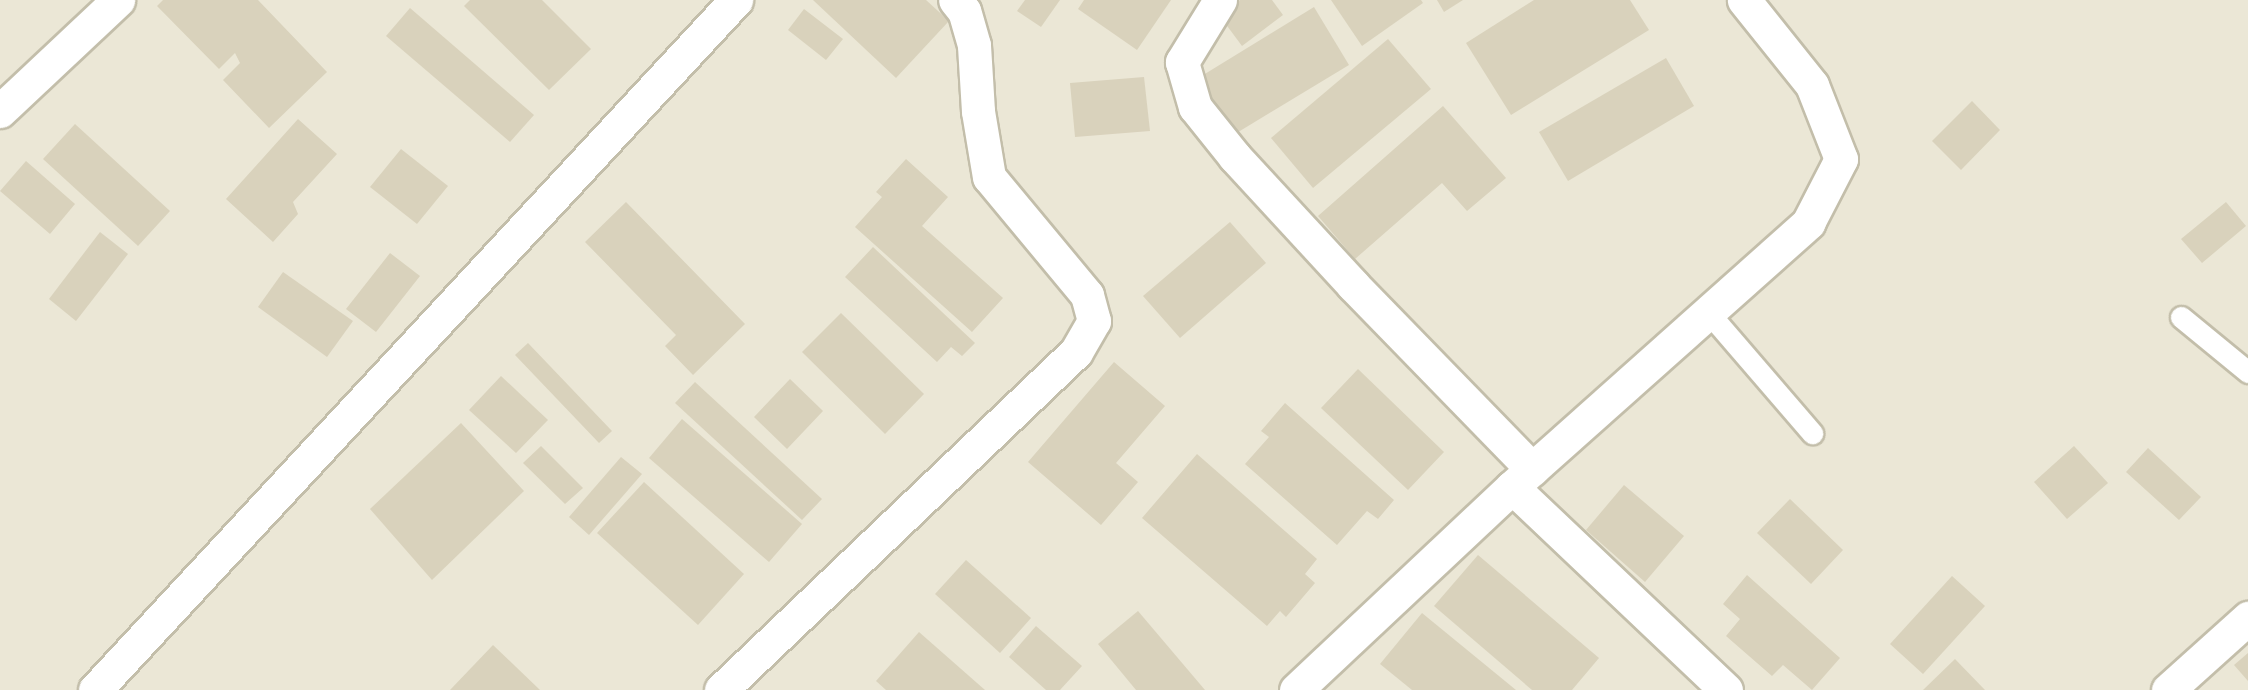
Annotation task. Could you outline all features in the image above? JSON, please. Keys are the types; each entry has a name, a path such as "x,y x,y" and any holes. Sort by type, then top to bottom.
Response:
{"street":[{"path":"0,111 118,0"},
{"path":"95,690 736,0"},
{"path":"721,690 1076,352 1094,321 1087,295 989,177 978,111 974,45 964,11 955,0"},
{"path":"1220,0 1182,62 1195,107 1235,157 1345,276 1522,478 1726,690"},
{"path":"1296,690 1522,478 1808,223 1841,159 1812,85 1744,0"},
{"path":"2168,690 2248,618"}],"lane":[{"path":"1708,312 1812,433"},
{"path":"2181,317 2248,372"}],"shaded area":[{"path":"0,0 2248,0 2248,690 0,690"}],"building":[{"path":"163,0 258,0 327,72 269,128 223,80 240,63 235,53 219,69 157,6"},
{"path":"470,0 542,0 591,49 549,90 464,6"},
{"path":"813,0 926,0 949,21 896,78"},
{"path":"1025,0 1060,0 1041,27 1017,11"},
{"path":"1084,0 1171,0 1137,50 1078,9"},
{"path":"1240,0 1272,0 1283,15 1242,46 1219,15"},
{"path":"1331,0 1421,0 1423,3 1362,46"},
{"path":"1437,0 1463,0 1444,12"},
{"path":"1534,0 1630,0 1649,30 1511,115 1466,43"},
{"path":"1314,7 1349,65 1230,137 1195,80"},
{"path":"410,8 534,115 510,142 386,36"},
{"path":"804,9 843,39 826,60 788,30"},
{"path":"1388,39 1431,89 1313,188 1271,138"},
{"path":"1666,58 1694,106 1568,181 1539,132"},
{"path":"1144,77 1150,131 1075,137 1070,83"},
{"path":"1972,101 2000,130 1961,170 1932,141"},
{"path":"1443,106 1506,178 1467,211 1442,183 1355,259 1318,216"},
{"path":"298,119 337,154 293,202 298,214 273,242 226,199"},
{"path":"75,124 170,211 138,246 43,159"},
{"path":"401,149 448,186 417,224 370,187"},
{"path":"906,159 948,197 922,226 1003,298 972,332 855,227 882,197 876,192"},
{"path":"26,161 75,204 50,234 0,191"},
{"path":"626,202 745,324 693,375 665,346 676,335 585,242"},
{"path":"2226,202 2246,226 2202,263 2181,239"},
{"path":"1230,222 1266,263 1180,338 1143,296"},
{"path":"100,232 128,254 76,321 49,299"},
{"path":"873,247 975,343 962,356 951,347 937,362 845,277"},
{"path":"390,253 420,276 376,332 346,309"},
{"path":"283,272 353,321 327,357 258,307"},
{"path":"841,313 924,394 885,434 802,352"},
{"path":"528,343 612,431 599,443 515,355"},
{"path":"1114,362 1165,406 1116,463 1138,482 1101,525 1028,462"},
{"path":"1358,369 1444,452 1408,490 1321,408"},
{"path":"501,376 548,420 516,453 469,410"},
{"path":"790,379 823,411 787,449 754,417"},
{"path":"695,382 822,499 802,520 675,403"},
{"path":"1285,403 1394,500 1378,519 1367,511 1337,545 1245,464 1269,437 1261,431"},
{"path":"682,419 802,524 769,562 649,458"},
{"path":"461,423 524,491 432,580 370,509"},
{"path":"541,446 583,488 565,504 523,463"},
{"path":"2074,446 2108,483 2067,519 2034,482"},
{"path":"2148,448 2201,497 2179,520 2126,472"},
{"path":"1197,454 1317,559 1305,574 1315,583 1286,617 1280,611 1267,626 1142,518"},
{"path":"621,457 642,474 589,535 569,517"},
{"path":"644,482 744,574 698,625 597,533"},
{"path":"1624,485 1684,536 1645,582 1586,530"},
{"path":"1790,499 1843,550 1811,584 1757,533"},
{"path":"1478,555 1599,658 1572,690 1532,690 1434,606"},
{"path":"966,560 1031,618 1000,653 935,594"},
{"path":"1747,575 1840,658 1812,690 1783,665 1772,676 1726,636 1740,619 1723,604"},
{"path":"1952,576 1985,606 1923,674 1890,644"},
{"path":"1138,611 1205,690 1136,690 1098,644"},
{"path":"1422,613 1516,690 1412,690 1380,664"},
{"path":"1036,626 1082,666 1060,690 1046,690 1009,657"},
{"path":"919,632 985,690 886,690 876,681"},
{"path":"493,645 540,690 450,690"},
{"path":"2248,653 2248,681 2234,665"},
{"path":"1955,659 1985,690 1923,690"}]}
